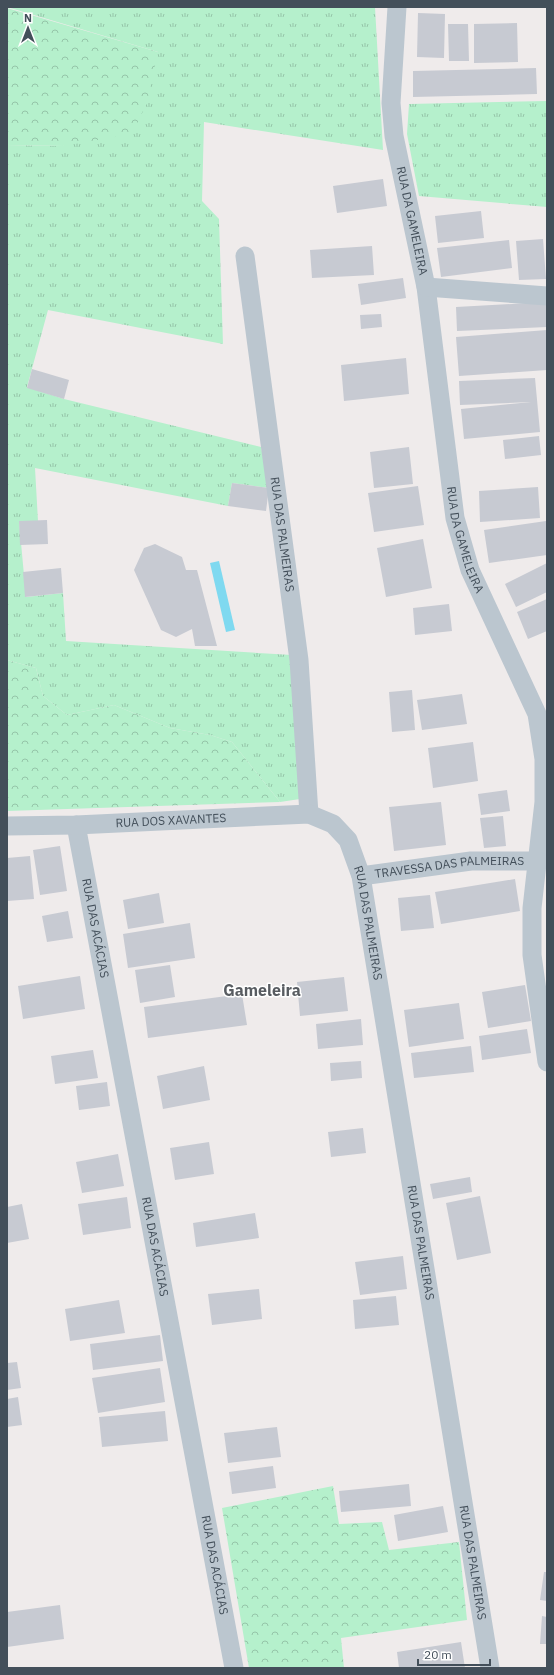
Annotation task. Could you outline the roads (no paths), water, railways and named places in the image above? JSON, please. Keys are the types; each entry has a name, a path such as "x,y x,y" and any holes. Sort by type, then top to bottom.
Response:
{"street":[{"name":"RUA DA GAMELEIRA","path":"397,7 391,96 394,136 426,288 455,518 470,570 537,714 544,759 544,802 532,908 532,955 547,1062"},
{"name":"RUA DAS PALMEIRAS","path":"245,256 299,660 309,814"},
{"path":"426,288 547,296"},
{"name":"RUA DOS XAVANTES","path":"7,826 76,825 309,814 333,824"},
{"name":"RUA DAS PALMEIRAS","path":"333,824 348,840 361,876 490,1668"},
{"name":"RUA DAS ACÁCIAS","path":"76,825 234,1668"},
{"name":"TRAVESSA DAS PALMEIRAS","path":"361,876 471,862 538,862"}],"water":[{"path":"219,561 235,630 226,632 210,563"}],"district":[{"name":"Gameleira","path":"262,990"}]}
